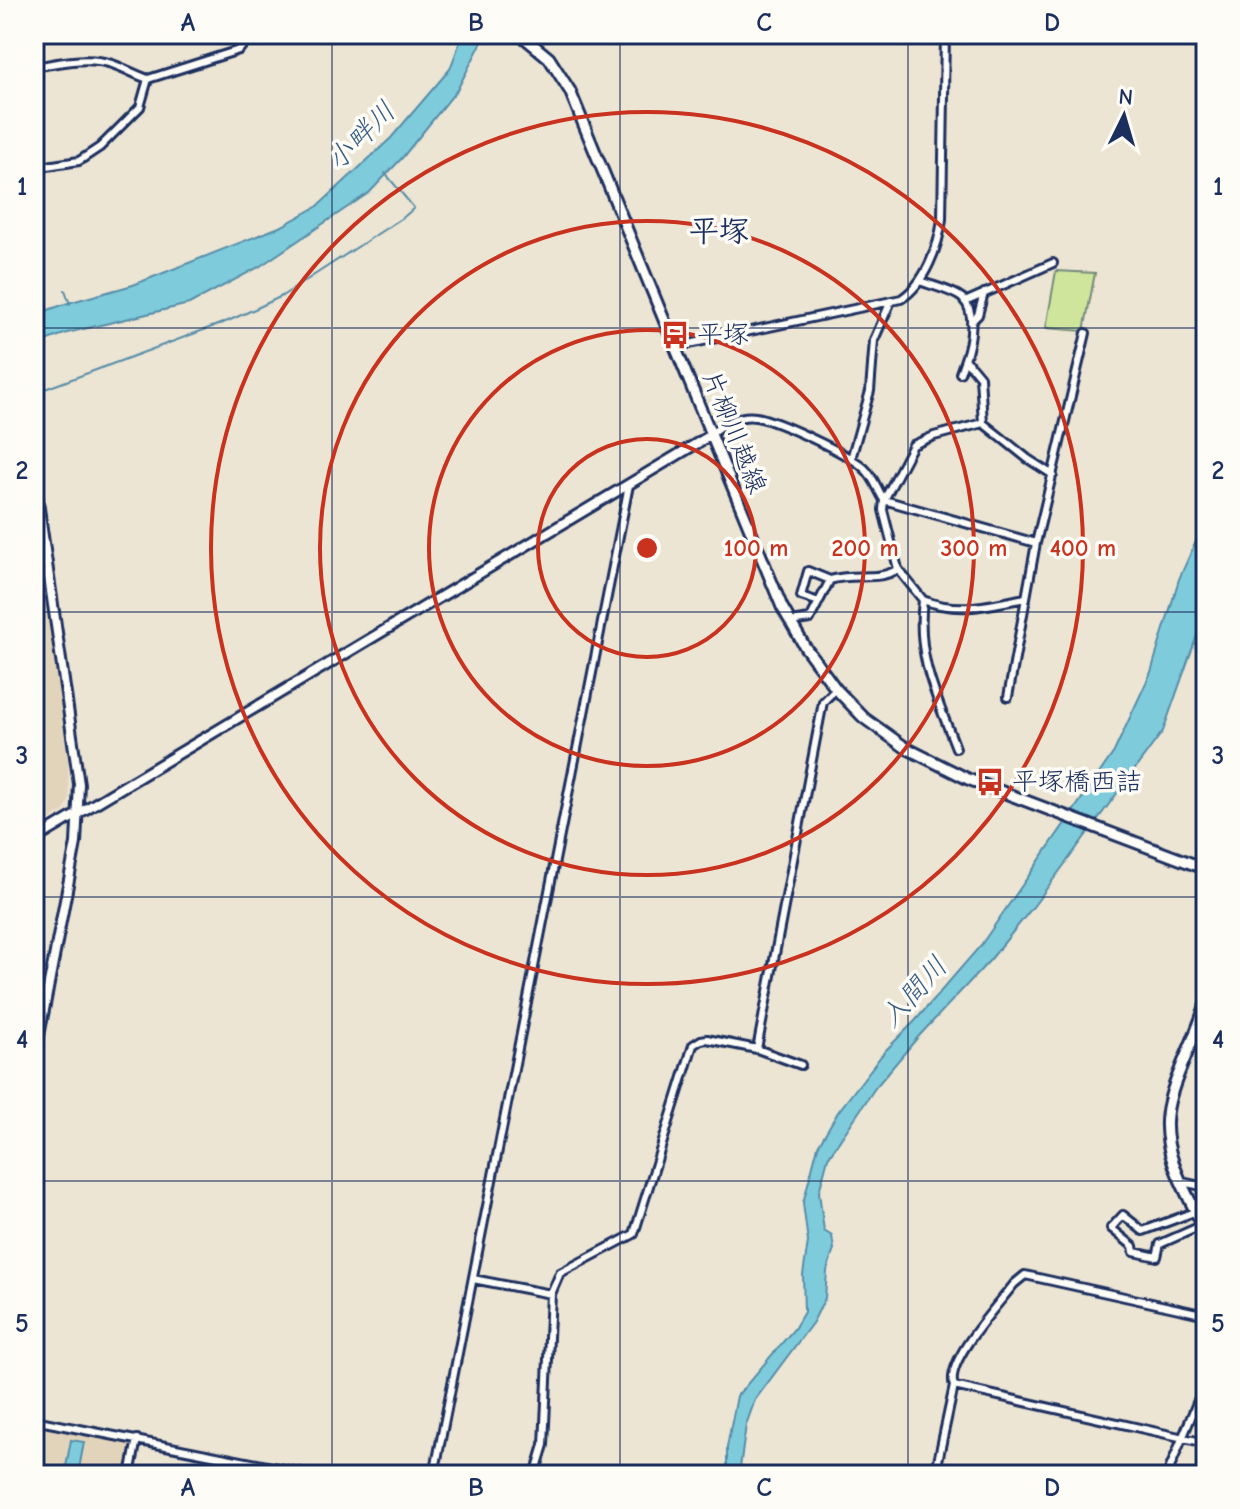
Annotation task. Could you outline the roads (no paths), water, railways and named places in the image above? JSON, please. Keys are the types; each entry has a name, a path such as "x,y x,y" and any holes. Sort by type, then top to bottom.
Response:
{"main road":[{"name":"片柳川越線","path":"521,35 549,58 570,91 790,622 836,689 864,718 906,748 952,772 1206,869"},
{"path":"1204,1229 1169,1149 1167,1113 1206,1003"}],"street":[{"path":"34,67 65,61 99,61 148,79 239,50 252,34"},
{"path":"675,347 891,301 910,293 920,281 941,229 945,34"},
{"path":"34,168 79,161 100,147 140,107 148,79"},
{"path":"965,302 1053,263"},
{"path":"920,281 959,296 965,302 971,322 971,338 960,373"},
{"path":"971,322 978,315 984,293"},
{"path":"851,459 870,391 874,340 891,301"},
{"path":"1008,697 1036,543 1086,333"},
{"path":"965,359 980,377 983,423"},
{"path":"34,840 629,485 718,428 739,419 758,417 851,459 872,477 884,500 1036,543"},
{"path":"1025,598 963,609 923,600 898,569 883,517 884,500 913,445 983,423 1053,475"},
{"path":"34,474 79,784 76,843 34,1062"},
{"path":"434,1475 629,485"},
{"path":"819,602 801,596 808,571 830,580 849,575 888,575 898,569"},
{"path":"790,622 810,619 830,580"},
{"path":"923,600 921,646 956,748"},
{"path":"757,1049 823,702 836,689"},
{"path":"535,1475 544,1445 551,1294 560,1273 634,1234 693,1045 707,1039 757,1049 801,1065"},
{"path":"1182,1182 1206,1187"},
{"path":"1197,1211 1143,1231 1123,1215 1111,1228 1133,1246 1134,1252 1157,1257 1160,1244 1204,1229"},
{"path":"935,1475 954,1386 952,1374 958,1359 1014,1284 1025,1275 1206,1315"},
{"path":"473,1279 551,1294"},
{"path":"1167,1475 1206,1381"},
{"path":"954,1386 1206,1443"},
{"path":"34,1420 313,1475"},
{"path":"130,1475 137,1439"}],"water":[{"path":"463,34 486,34 457,90 370,192 259,267 189,304 67,333 34,345 34,315 133,285 282,226 318,206 391,138 450,69"},
{"path":"1206,519 1206,610 1163,731 1033,907 991,959 875,1088 828,1158 819,1192 824,1231 832,1236 834,1249 827,1271 825,1298 813,1322 755,1400 746,1425 739,1475 727,1475 727,1447 737,1396 794,1329 804,1312 803,1275 808,1242 803,1203 818,1146 838,1112 885,1051 981,945 1114,752 1151,672 1179,579"},
{"path":"71,1440 84,1442 79,1469 66,1467"}],"waterway":[{"path":"34,393 228,321 282,296 414,208 385,173"},
{"path":"34,252 43,257"},
{"path":"65,290 70,304"}],"place":[{"name":"平塚","path":"675,335"},
{"name":"平塚橋西詰","path":"990,782"}],"district":[{"name":"平塚","path":"719,231"}],"water label":[{"name":"小畔川","path":"361,136"},
{"name":"入間川","path":"914,992"}]}
